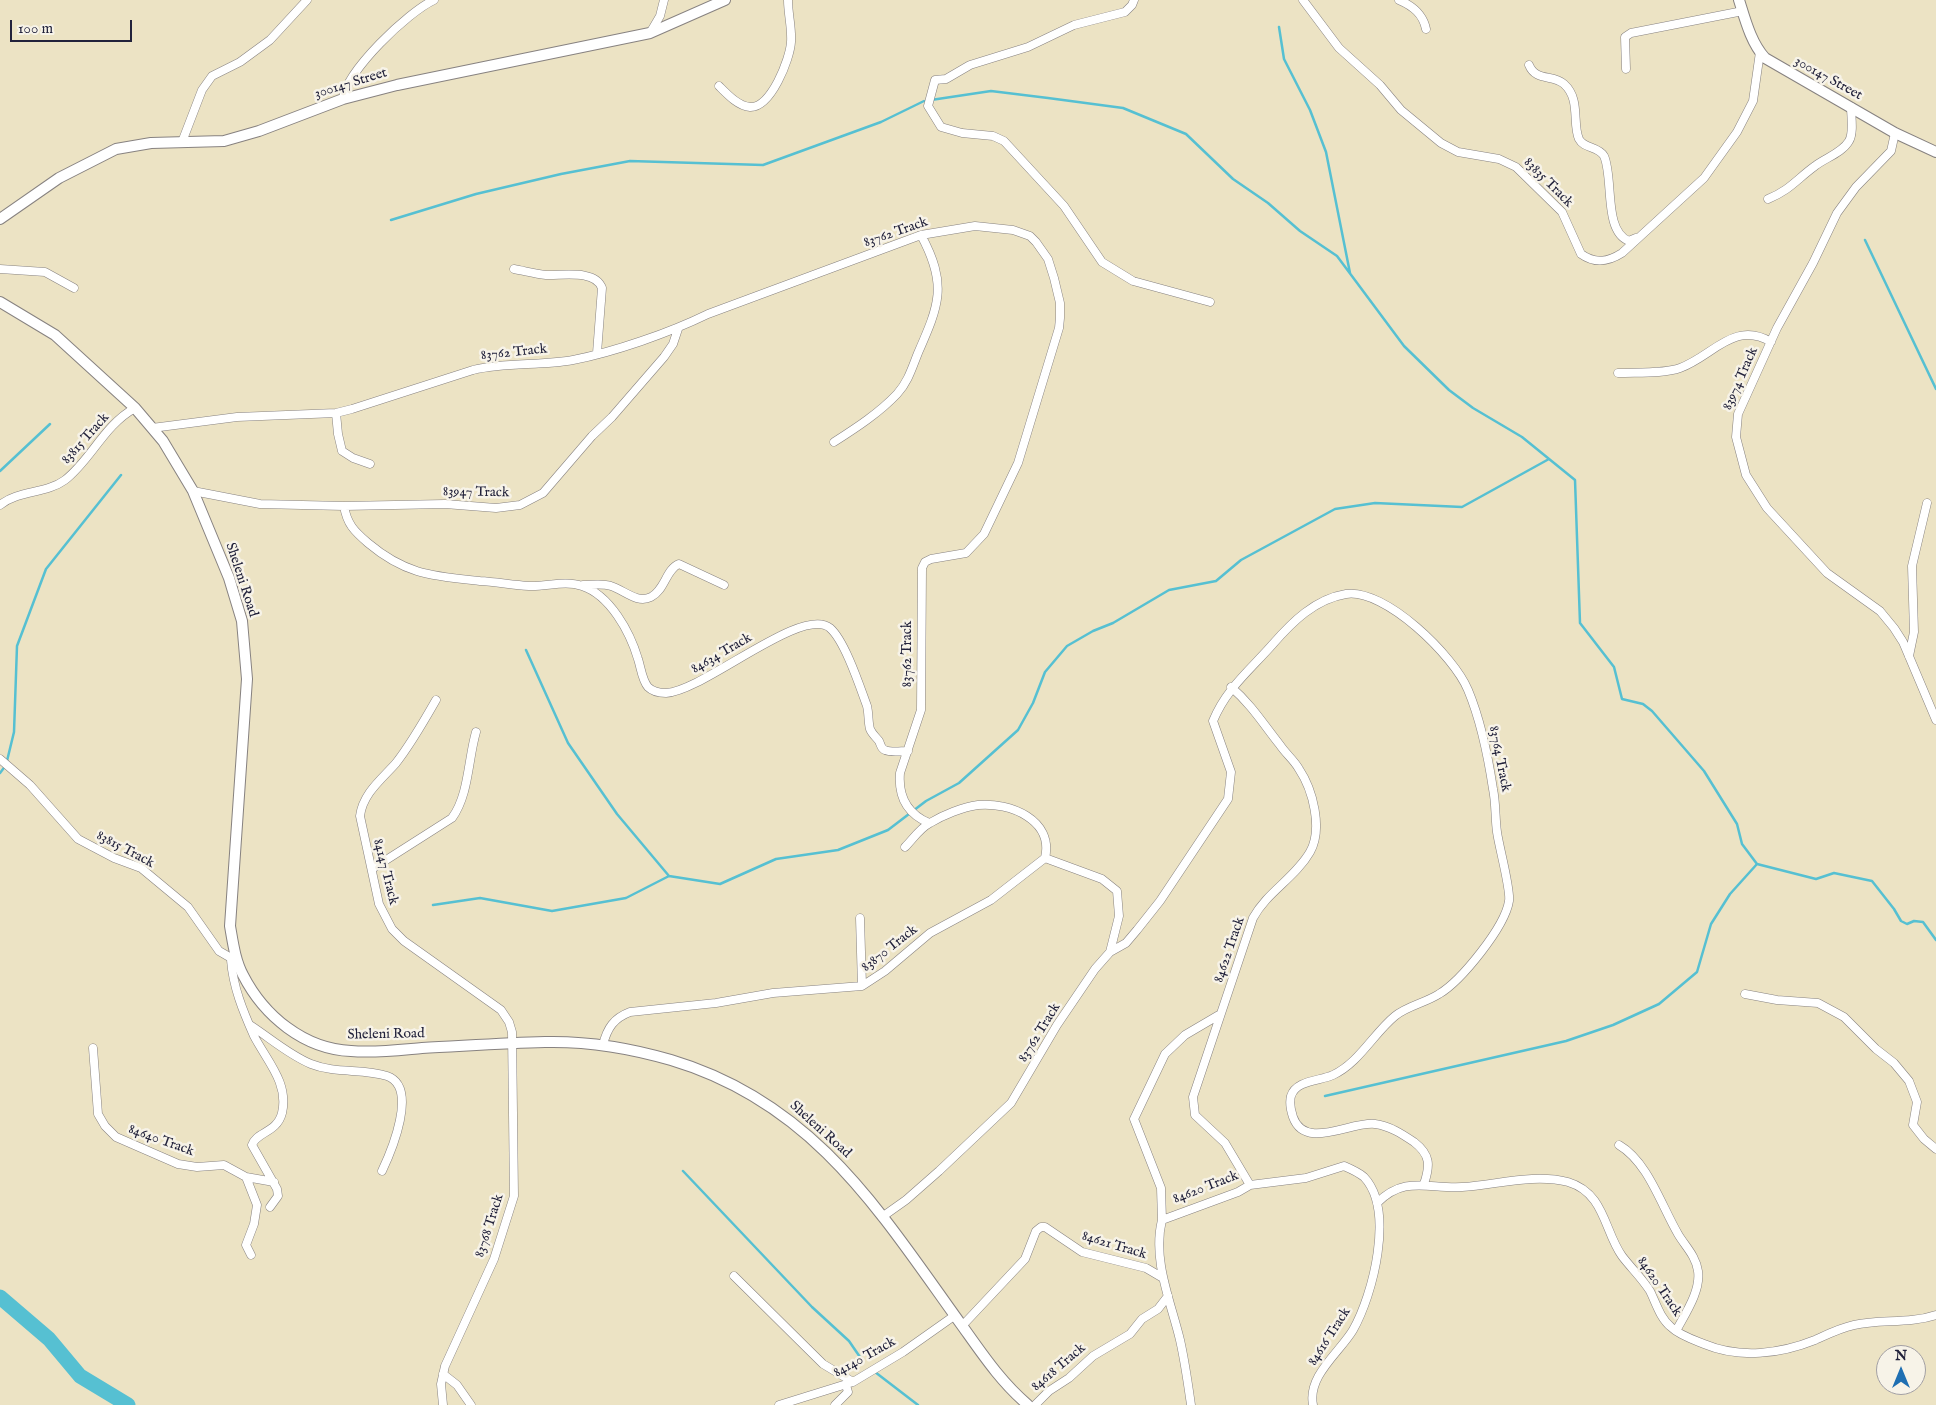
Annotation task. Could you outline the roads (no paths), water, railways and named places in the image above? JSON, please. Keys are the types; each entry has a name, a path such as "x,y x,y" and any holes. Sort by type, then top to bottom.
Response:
{"street":[{"path":"182,142 206,84 212,76 240,62 270,40 307,0"},
{"path":"343,99 344,90 362,62 411,15 434,0"},
{"path":"650,33 660,16 664,0"},
{"name":"300147 Street","path":"0,219 59,178 116,149 134,145 224,141 258,131 343,99 397,85 650,33 725,0"},
{"path":"719,86 730,97 747,106 756,106 767,98 789,59 791,43 788,0"},
{"path":"1134,0 1125,12 1088,20 1028,47 970,65 946,80 935,80 928,106 933,117 942,127 948,130 993,136 1004,141 1014,149 1064,206 1102,262 1133,281 1210,302"},
{"name":"83835 Track","path":"1303,0 1340,48 1380,85 1401,110 1441,143 1458,152 1499,159 1516,167 1562,212 1581,254 1598,261 1605,261 1622,253 1636,238 1704,178 1737,132 1754,101 1760,52"},
{"path":"1399,0 1422,16 1426,29"},
{"path":"1626,69 1623,42 1625,37 1631,33 1740,3"},
{"name":"300147 Street","path":"1740,3 1760,52 1777,67 1852,107 1895,133 1936,152"},
{"path":"1529,65 1537,75 1558,80 1568,88 1576,107 1579,138 1582,143 1599,150 1605,159 1612,212 1618,232 1624,239 1629,241 1636,238"},
{"path":"1768,199 1783,193 1848,142 1851,136 1852,107"},
{"name":"83974 Track","path":"1895,133 1891,151 1856,187 1836,213 1771,342 1736,420 1738,450 1746,475 1768,508 1827,573 1887,618 1903,642 1936,720"},
{"name":"83762 Track","path":"152,428 236,417 336,412 384,400 482,368 573,360 678,328 708,314 921,235 975,226 1013,230 1030,236 1041,248 1048,260 1058,291 1060,328 1018,463 984,534 966,553 931,559 925,562 922,568 921,710 899,781 906,807 911,813 929,823"},
{"path":"834,442 882,408 899,392 908,380 936,312 938,299 936,270 931,253 921,235"},
{"path":"0,269 45,272 74,288"},
{"path":"514,269 546,275 588,277 598,282 602,288 597,353"},
{"name":"Sheleni Road","path":"0,302 55,335 135,408 163,441 193,491 229,578 242,621 246,646 247,679 230,926 234,961 270,1015 308,1040 349,1051 570,1042 636,1050 705,1072 775,1109 801,1128 852,1178 998,1376 1028,1405"},
{"name":"83947 Track","path":"193,491 260,504 344,506 444,504 510,508 530,501 543,493 664,357 673,344 678,328"},
{"path":"1618,373 1681,368 1740,336 1756,335 1771,342"},
{"name":"83815 Track","path":"0,505 21,494 54,485 66,479 99,440 135,408"},
{"path":"336,412 342,451 370,464"},
{"path":"1909,656 1914,632 1912,566 1927,503"},
{"name":"84634 Track","path":"344,506 346,520 359,535 396,564 412,570 453,578 528,586 564,584 581,586 596,593 610,607 632,642 645,683 656,692 666,693 688,688 715,675 750,651 774,639 809,624 824,624 832,629 840,642 866,706 870,728 882,749 888,751 908,751"},
{"path":"581,586 610,586 634,597 645,599 657,593 674,567 679,564 724,585"},
{"name":"83764 Track","path":"1110,952 1126,943 1143,923 1228,799 1231,772 1213,721 1231,687 1299,616 1328,599 1354,594 1372,598 1409,620 1454,666 1468,689 1479,723 1494,791 1499,846 1509,894 1505,914 1490,940 1446,989 1398,1013 1346,1066 1333,1075 1298,1088 1291,1095 1290,1103 1297,1127 1306,1133 1318,1133 1366,1124 1389,1127 1400,1133 1427,1155 1429,1161 1424,1184"},
{"name":"84622 Track","path":"1231,687 1248,704 1305,779 1316,825 1314,842 1302,864 1258,910 1231,988 1219,1015 1194,1091 1193,1110 1199,1119 1225,1143 1250,1185"},
{"name":"84147 Track","path":"436,700 404,751 371,790 361,809 361,826 379,904 392,929 404,941 501,1010 509,1022 512,1043"},
{"path":"372,869 442,825 456,812 476,732"},
{"name":"83815 Track","path":"0,759 30,785 78,839 107,855 141,868 188,907 219,951 234,961"},
{"path":"905,847 929,823 965,808 978,805 1000,807 1034,819 1046,838 1045,858"},
{"name":"83762 Track","path":"882,1217 906,1200 939,1171 1011,1103 1057,1025 1095,969 1110,952 1119,916 1117,891 1102,879 1045,858"},
{"name":"83870 Track","path":"603,1045 612,1023 620,1016 630,1012 716,1003 773,993 862,986 885,971 930,933 991,900 1045,858"},
{"path":"860,918 862,986"},
{"path":"234,961 236,994 255,1036 274,1067 283,1096 280,1120 268,1133 255,1139 252,1144 252,1149 274,1182 278,1196 270,1207"},
{"path":"1745,994 1777,1000 1818,1003 1844,1017 1876,1049 1898,1067 1909,1081 1917,1102 1913,1125 1924,1139 1936,1149"},
{"path":"1162,1220 1161,1188 1134,1119 1166,1054 1185,1035 1219,1015"},
{"path":"250,1024 291,1054 312,1064 338,1071 385,1075 392,1079 400,1095 402,1109 399,1128 382,1171"},
{"name":"83768 Track","path":"443,1405 440,1395 442,1374 494,1259 514,1196 512,1043"},
{"name":"84640 Track","path":"92,1048 98,1114 105,1126 124,1142 141,1147 166,1159 198,1167 224,1165 246,1177 274,1182"},
{"path":"1619,1145 1643,1170 1678,1234 1691,1253 1698,1271 1696,1291 1676,1331"},
{"name":"84620 Track","path":"1191,1405 1180,1340 1163,1278 1159,1234 1162,1220 1238,1192 1250,1185 1306,1178 1344,1166 1356,1171"},
{"name":"84616 Track","path":"1314,1405 1314,1387 1323,1370 1353,1330 1364,1305 1376,1255 1378,1236 1377,1203 1364,1178 1356,1171"},
{"path":"246,1177 257,1205 254,1224 246,1245 251,1255"},
{"name":"84620 Track","path":"1424,1184 1458,1188 1542,1180 1569,1183 1578,1187 1588,1194 1606,1217 1622,1256 1644,1282 1669,1326 1676,1331 1712,1346 1754,1354 1782,1350 1853,1325 1876,1322 1906,1322 1936,1315"},
{"path":"1377,1203 1393,1190 1424,1184"},
{"name":"84621 Track","path":"962,1326 1025,1259 1036,1231 1041,1227 1046,1227 1082,1252 1146,1268 1163,1278"},
{"path":"734,1276 823,1364 849,1386 835,1405"},
{"name":"84618 Track","path":"1035,1405 1049,1390 1069,1378 1092,1356 1124,1340 1142,1319 1158,1309 1168,1296"},
{"name":"84140 Track","path":"780,1405 849,1386 903,1352 954,1316"},
{"path":"442,1374 458,1385 471,1405"}],"waterway":[{"path":"1279,27 1284,59 1310,110 1326,152 1350,273"},
{"path":"931,100 991,91 1123,108 1186,134 1233,179 1268,203 1300,231 1337,256 1404,346 1449,390 1473,408 1522,437 1575,480 1580,623 1614,667 1622,699 1643,704 1652,711 1704,771 1737,824 1742,844 1757,864 1816,879 1834,873 1872,881 1901,921 1907,924 1914,921 1923,922 1936,940"},
{"path":"391,220 476,194 561,174 630,161 763,165 881,122 924,101"},
{"path":"1865,240 1936,389"},
{"path":"0,471 50,424"},
{"path":"526,650 568,743 617,814 669,876 720,884 776,859 838,850 888,830 926,801 959,783 1018,730 1033,703 1045,672 1067,646 1093,631 1113,623 1169,590 1216,581 1241,560 1335,509 1375,503 1462,507 1549,459"},
{"path":"0,773 6,765 14,732 17,646 46,569 121,475"},
{"path":"1325,1096 1566,1041 1613,1025 1659,1004 1697,972 1711,924 1730,894 1757,864"},
{"path":"433,905 480,898 552,911 626,898 669,876"},
{"path":"683,1171 812,1307 849,1341 862,1360"},
{"path":"0,1297 49,1339 80,1376 128,1405"},
{"path":"875,1372 918,1405"}]}
